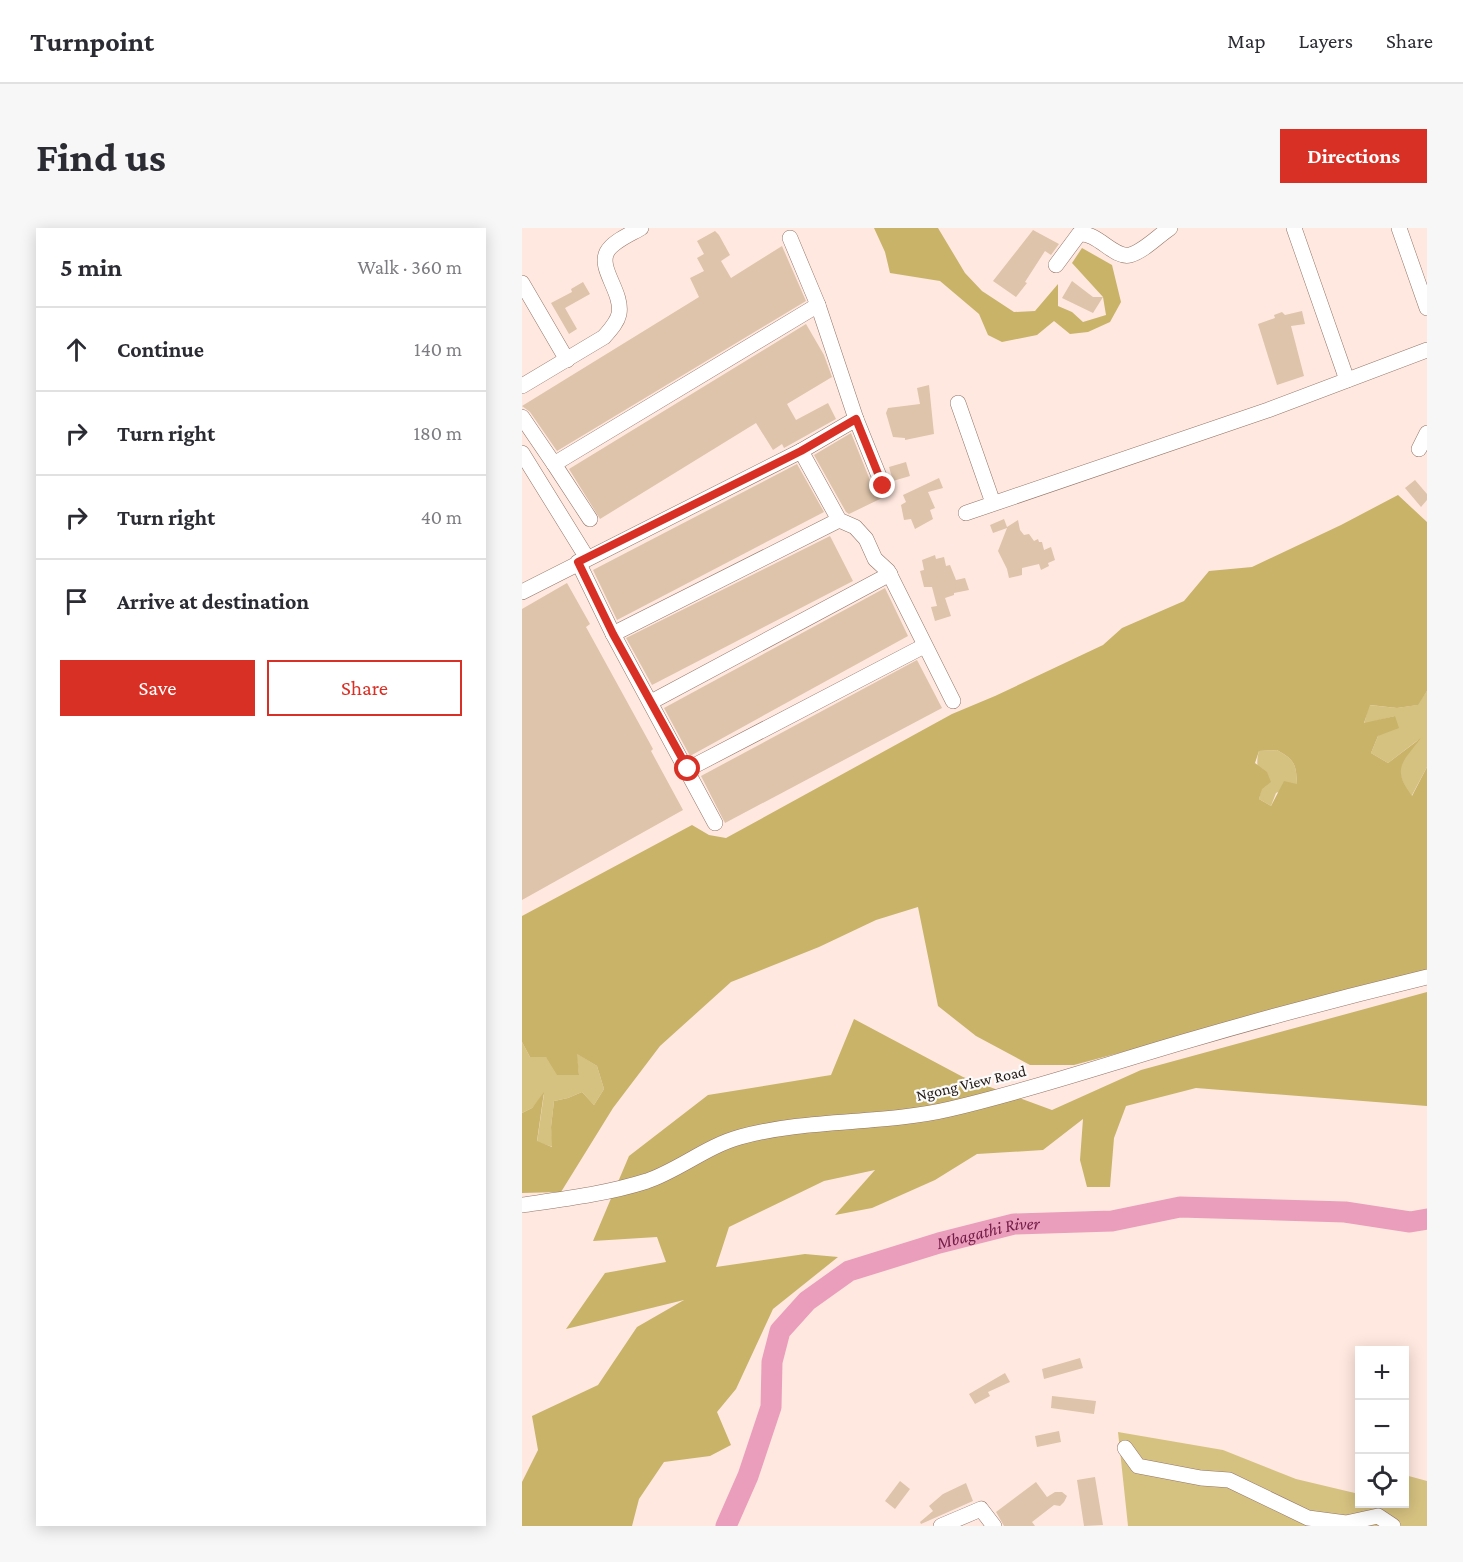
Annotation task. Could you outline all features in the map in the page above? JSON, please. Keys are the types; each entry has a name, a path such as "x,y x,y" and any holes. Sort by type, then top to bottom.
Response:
{"street":[{"path":"522,386 604,337 614,326 619,315 619,303 616,289 606,268 606,253 612,246 641,228"},
{"path":"1056,265 1079,234 1086,233 1127,256 1134,254 1170,228"},
{"path":"1294,228 1347,380"},
{"path":"1399,228 1427,308"},
{"path":"790,238 818,305 856,419 883,486"},
{"path":"522,284 567,360"},
{"path":"554,464 818,305"},
{"path":"966,513 1234,422 1427,350"},
{"path":"958,403 993,503"},
{"path":"522,417 590,519"},
{"path":"522,592 801,451 856,419"},
{"path":"1419,449 1427,433"},
{"path":"801,451 839,520 855,527 866,539 875,559 890,574 952,701"},
{"path":"522,453 583,560 613,634 715,822"},
{"path":"613,634 839,520"},
{"path":"651,702 890,574"},
{"path":"688,769 924,646"},
{"name":"Ngong View Road","path":"522,1205 584,1197 648,1180 739,1137 785,1128 890,1118 949,1109 1079,1075 1189,1040 1318,1004 1427,977"},
{"path":"1125,1448 1138,1466 1201,1478 1229,1480 1308,1518 1346,1523 1378,1516 1393,1526"},
{"path":"941,1526 981,1509 994,1526"}],"shaded area":[{"path":"874,228 938,228 965,273 982,291 1014,312 1035,311 1058,284 1058,306 1072,312 1083,322 1106,315 1103,297 1072,263 1082,248 1112,265 1121,302 1110,322 1088,332 1070,334 1054,321 1037,335 1002,342 988,335 979,314 940,281 890,273 885,252"},
{"path":"1398,495 1427,522 1427,691 1418,705 1397,708 1370,705 1364,723 1395,716 1399,728 1378,736 1371,753 1388,763 1421,738 1405,760 1401,772 1412,796 1427,767 1427,971 1074,1065 1030,1065 976,1036 938,1006 918,907 876,920 819,947 731,982 660,1046 613,1108 561,1192 522,1193 522,1113 532,1108 544,1092 537,1141 552,1147 551,1127 554,1101 582,1092 594,1105 604,1089 597,1066 577,1054 579,1075 557,1075 546,1057 530,1057 522,1042 522,916 692,825 709,835 726,838 952,714 1103,645 1122,628 1184,601 1209,571 1252,567","holes":["1277,750 1293,763 1297,784 1284,781 1271,806 1259,799 1262,789 1271,782 1267,772 1255,763 1259,751"]},
{"path":"1427,691 1427,767 1411,797 1400,772 1406,756 1418,740 1388,763 1371,753 1378,736 1395,716 1364,724 1369,705 1397,708 1417,705"},
{"path":"1277,750 1293,763 1297,784 1276,793 1271,806 1259,799 1261,786 1258,758 1259,751"},
{"path":"1427,992 1427,1106 1196,1088 1126,1106 1114,1138 1110,1187 1087,1187 1080,1160 1083,1119 1043,1150 977,1154 935,1180 872,1208 835,1215 875,1170 824,1181 729,1227 716,1267 805,1254 838,1257 773,1309 736,1389 717,1412 731,1445 710,1456 664,1462 639,1499 632,1526 522,1526 522,1482 538,1450 532,1416 598,1385 637,1327 684,1300 566,1329 605,1273 666,1262 657,1237 593,1241 629,1156 708,1095 831,1075 854,1019 963,1077 1052,1110 1141,1070"},
{"path":"522,1042 530,1057 546,1057 579,1075 576,1053 597,1066 604,1089 594,1105 582,1092 554,1101 551,1127 553,1147 537,1142 544,1094 532,1108 522,1113"},
{"path":"1118,1432 1223,1450 1296,1479 1355,1493 1355,1508 1409,1508 1409,1476 1427,1481 1427,1526 1128,1526"}],"building":[{"path":"1033,230 1059,244 1051,255 1045,251 1025,282 1027,283 1016,297 993,281"},
{"path":"715,231 730,255 721,261 731,278 782,246 806,301 557,451 530,412 522,406 699,297 690,278 704,271 697,258 704,254 697,241"},
{"path":"1072,281 1093,297 1103,297 1093,313 1062,298"},
{"path":"583,282 590,294 565,308 577,329 569,334 551,303 572,292 571,289"},
{"path":"1302,311 1305,324 1291,326 1304,376 1277,385 1258,324 1275,318 1274,315 1282,312 1285,315"},
{"path":"806,324 824,355 832,377 787,404 796,420 828,403 836,419 784,448 782,444 773,450 756,423 600,519 569,469"},
{"path":"929,385 934,434 905,440 905,438 893,437 886,413 888,408 920,404 917,388"},
{"path":"851,433 874,490 882,498 849,514 814,455"},
{"path":"906,462 910,476 893,481 889,467"},
{"path":"797,464 824,512 617,620 593,570"},
{"path":"939,478 943,488 928,492 935,508 930,510 933,519 915,529 911,519 904,520 901,505 906,502 903,495"},
{"path":"1415,480 1427,494 1427,500 1421,507 1405,488"},
{"path":"1004,519 1007,527 1018,520 1020,530 1024,535 1029,534 1034,541 1038,539 1042,542 1044,550 1051,547 1055,560 1041,570 1039,564 1022,568 1022,575 1009,578 998,551 1007,528 993,533 990,525"},
{"path":"830,536 853,581 652,685 626,638"},
{"path":"935,555 936,559 944,557 946,566 950,565 956,580 965,578 969,590 954,593 945,598 951,616 935,621 931,607 937,606 932,587 924,587 920,571 924,570 922,560"},
{"path":"567,583 590,624 586,627 653,749 651,751 683,810 522,900 522,609"},
{"path":"885,588 908,636 690,756 664,708"},
{"path":"917,660 942,708 725,823 701,776"},
{"path":"1080,1358 1083,1368 1044,1379 1042,1369"},
{"path":"1005,1373 1010,1382 988,1392 990,1396 975,1404 969,1394"},
{"path":"1052,1396 1096,1401 1094,1414 1051,1408"},
{"path":"1059,1431 1061,1442 1037,1447 1035,1436"},
{"path":"1095,1477 1103,1525 1084,1526 1077,1480"},
{"path":"900,1481 910,1489 895,1509 885,1501"},
{"path":"1036,1482 1047,1497 1055,1492 1062,1492 1067,1496 1064,1502 1060,1506 1054,1505 1032,1522 1035,1526 1004,1526 996,1512"},
{"path":"966,1483 973,1501 921,1524 920,1522 933,1511 929,1506 943,1494"}],"waterway":[{"name":"Mbagathi River","path":"726,1526 748,1476 771,1407 772,1362 780,1331 807,1301 849,1271 939,1243 1014,1224 1112,1221 1180,1207 1345,1212 1410,1222 1427,1219"}],"route":[{"path":"688,769 613,634 578,562 801,451 856,419 883,486"}]}
